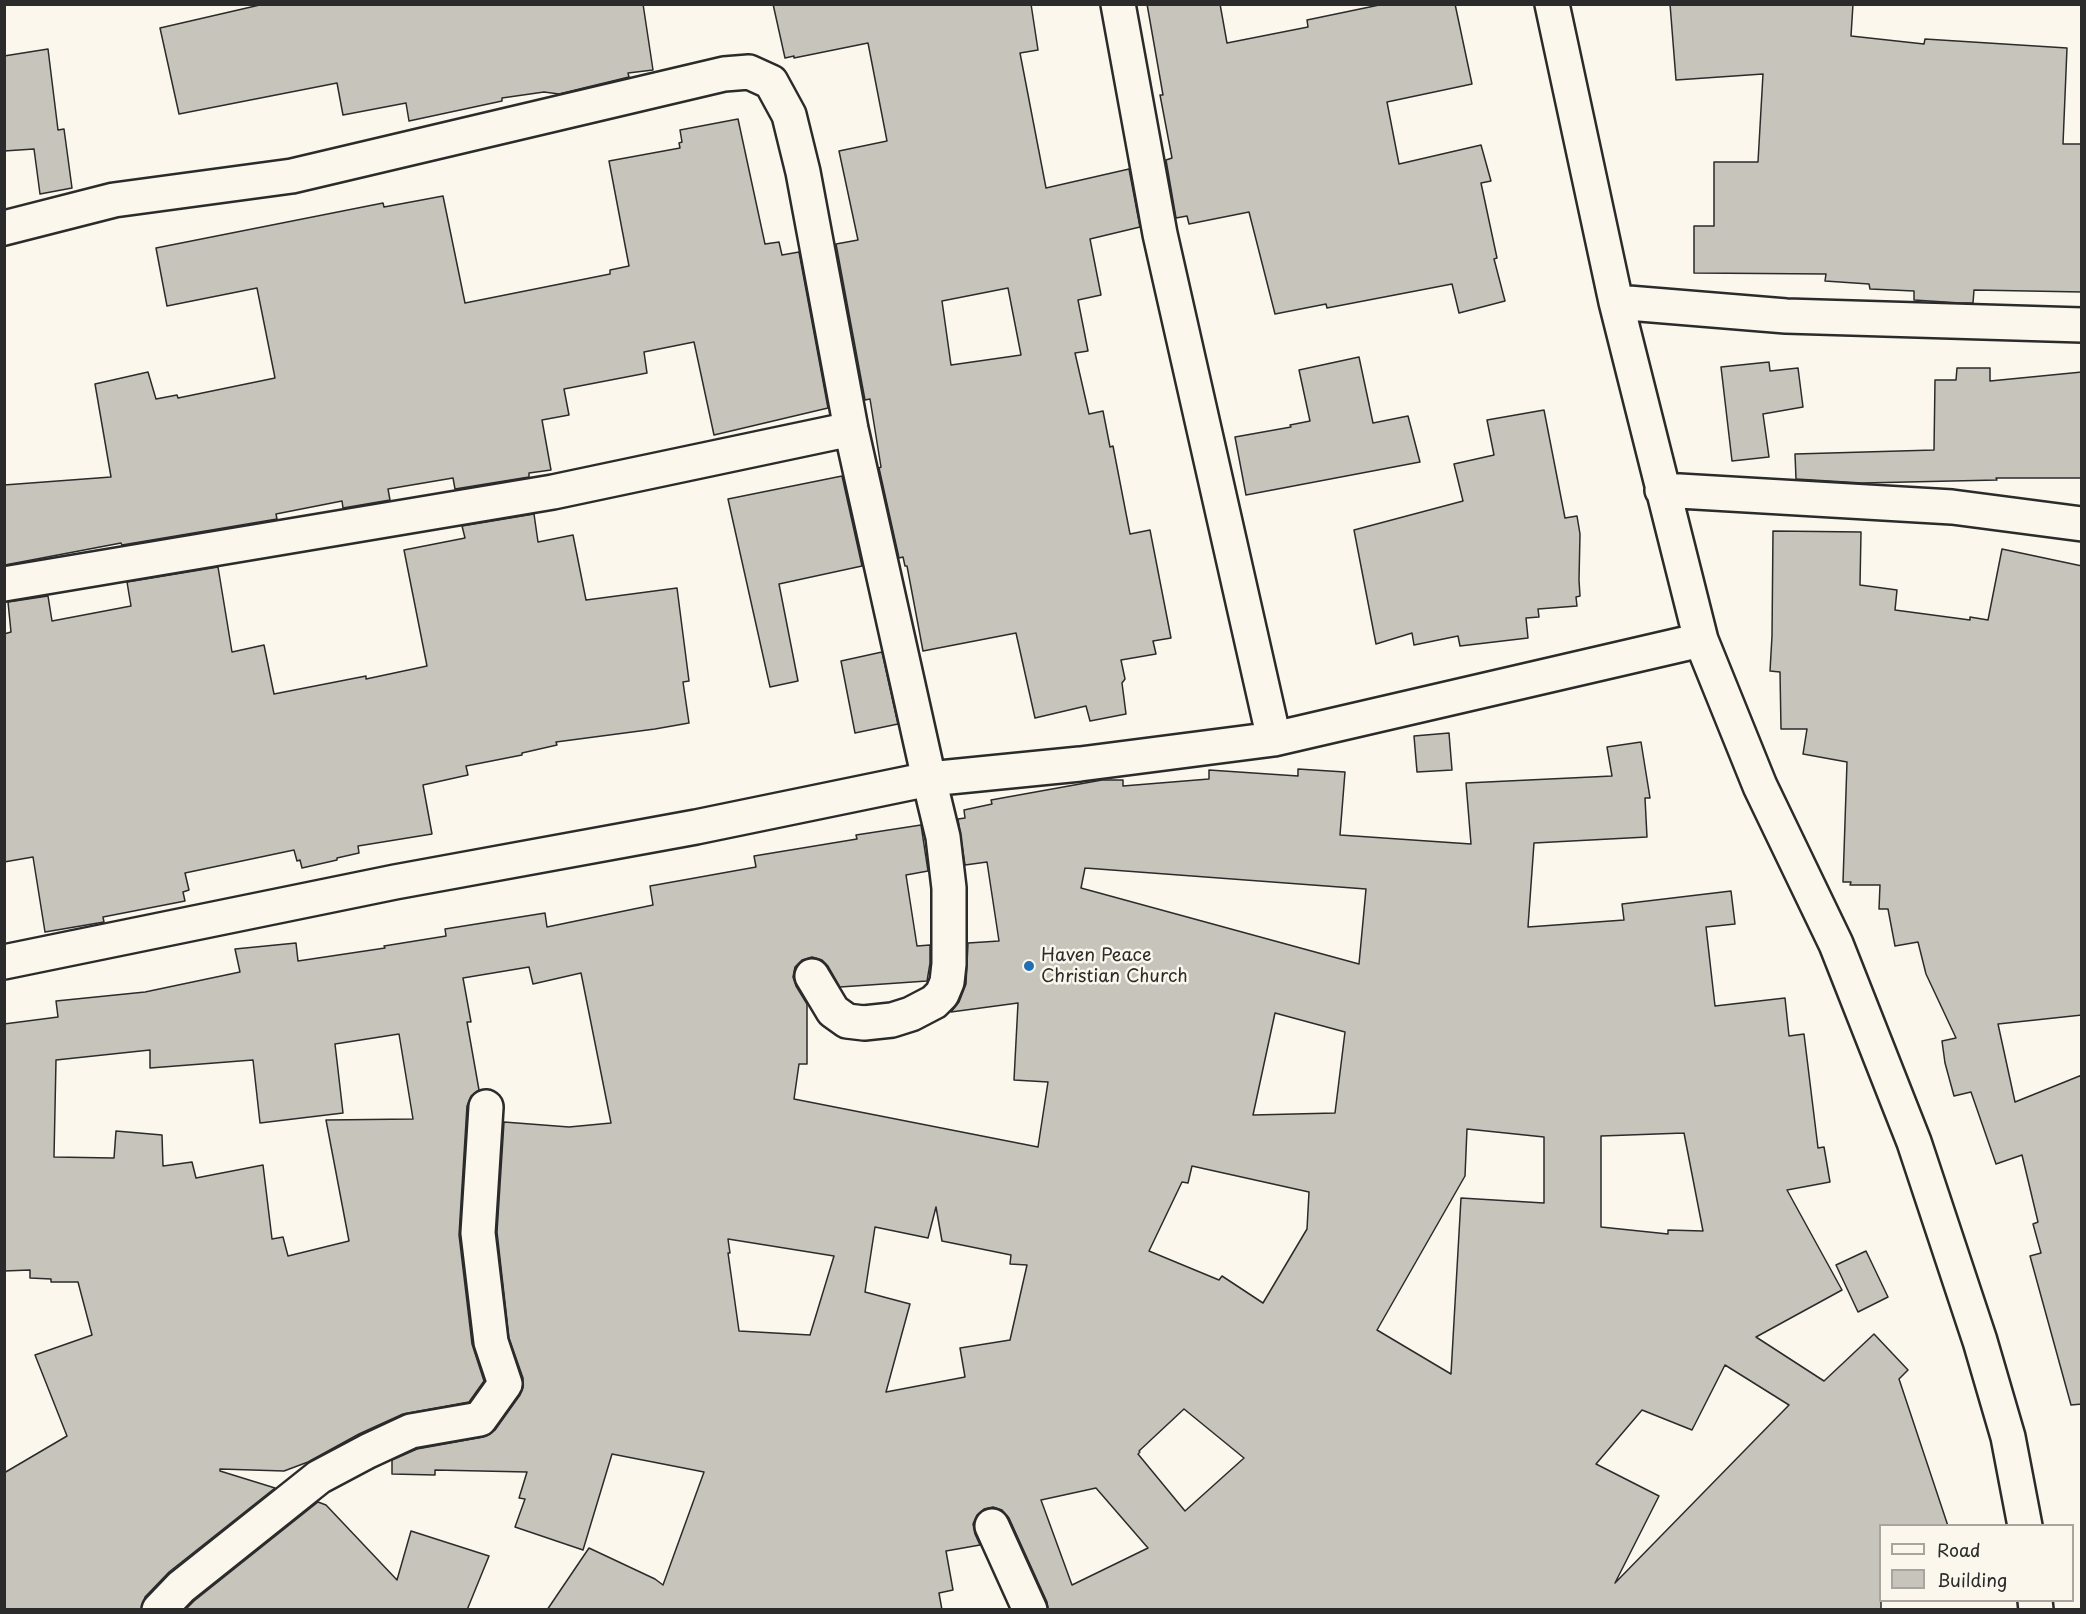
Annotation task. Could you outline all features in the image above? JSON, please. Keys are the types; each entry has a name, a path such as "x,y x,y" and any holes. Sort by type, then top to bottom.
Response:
{"street":[{"path":"1118,4 1160,234 1274,739"},
{"path":"1552,4 1616,302 1701,639 1760,786 1836,944 1914,1142 1983,1352 2008,1437 2025,1524"},
{"path":"4,228 114,200 292,176 724,74 749,72 771,82 789,115 803,172 851,429 943,837 949,888 947,982 942,994 924,1008 892,1020 864,1023 847,1021 833,1011 812,976"},
{"path":"1616,302 1786,316 2082,325"},
{"path":"4,584 553,492 851,429"},
{"path":"1662,490 1952,507 2082,524"},
{"path":"4,962 395,882 696,826 929,779 1080,764 1274,739 1701,639"},
{"path":"159,1610 181,1587 319,1477 411,1431 480,1419 505,1384 491,1342 478,1233 486,1107"},
{"path":"992,1526 1030,1610"}],"building":[{"path":"264,4 643,4 653,70 628,73 629,77 559,94 544,92 502,98 502,101 409,121 406,103 343,115 337,83 179,114 160,28"},
{"path":"773,4 1031,4 1038,50 1020,53 1046,188 1129,169 1140,227 1090,239 1101,295 1078,300 1088,351 1075,353 1089,414 1103,411 1110,447 1113,446 1130,534 1150,530 1171,638 1153,641 1156,654 1121,660 1125,679 1122,683 1126,714 1090,721 1086,706 1035,718 1016,633 923,651 907,566 905,566 903,557 899,558 879,468 881,467 870,399 865,400 836,244 858,240 839,151 887,141 868,43 785,58","holes":["1008,288 1021,355 951,365 942,301"]},
{"path":"1147,4 1220,4 1227,43 1308,27 1307,20 1384,4 1455,4 1472,84 1387,102 1399,164 1481,145 1491,181 1481,183 1497,258 1494,259 1505,301 1459,313 1452,284 1327,308 1326,304 1275,314 1249,212 1189,224 1187,216 1176,218 1166,160 1172,158"},
{"path":"1670,4 1853,4 1851,36 1924,44 1925,39 2067,48 2063,144 2082,144 2082,292 1974,290 1973,303 1960,303 1914,300 1914,291 1870,289 1869,284 1825,281 1826,274 1694,273 1694,226 1714,226 1714,162 1758,162 1763,74 1676,80"},
{"path":"48,49 58,130 64,129 72,188 40,194 34,149 4,151 4,56"},
{"path":"738,119 765,244 779,242 782,255 799,252 828,408 714,435 694,342 644,352 647,373 564,389 569,415 542,420 551,470 529,473 529,477 455,489 453,478 388,489 390,500 343,508 342,501 276,514 277,519 122,545 121,543 5,565 4,485 111,477 95,384 148,372 156,399 177,395 178,398 275,378 257,288 167,306 156,248 383,203 384,207 443,196 465,303 610,274 610,270 629,266 609,161 680,148 679,143 682,142 680,130"},
{"path":"1359,357 1373,423 1408,416 1420,462 1246,495 1235,437 1291,427 1290,425 1310,421 1299,370"},
{"path":"1769,362 1770,371 1798,368 1803,407 1763,414 1769,457 1732,461 1721,367"},
{"path":"1957,368 1990,368 1990,381 2082,372 2082,478 1996,478 1997,480 1862,483 1796,479 1795,454 1934,450 1935,380 1956,380"},
{"path":"1544,410 1565,518 1577,516 1580,534 1580,596 1576,597 1577,606 1538,609 1539,617 1526,618 1528,638 1460,646 1458,636 1414,645 1412,633 1376,644 1354,530 1463,501 1454,464 1494,455 1487,420"},
{"path":"842,476 862,566 779,584 798,681 770,687 728,499"},
{"path":"534,514 538,542 573,535 586,600 677,588 689,681 683,682 689,723 556,742 557,745 522,753 522,755 466,766 468,775 423,785 432,834 358,846 359,853 302,868 294,850 185,873 189,890 183,892 185,901 103,917 104,922 45,932 33,857 4,862 4,634 11,632 8,602 48,596 52,621 131,606 127,582 218,567 232,652 264,645 274,694 366,676 366,679 427,666 404,550 465,538 462,526"},
{"path":"1773,531 1861,532 1860,585 1897,590 1895,610 1970,620 1970,617 1988,620 2002,549 2082,566 2082,1015 1998,1024 2015,1102 2082,1075 2082,1404 2071,1405 2030,1256 2041,1253 2033,1224 2038,1222 2022,1155 1996,1164 1971,1092 1954,1096 1942,1041 1956,1038 1926,974 1918,942 1895,946 1888,909 1879,909 1880,885 1850,885 1851,882 1843,882 1847,762 1803,754 1807,729 1781,729 1780,672 1770,671"},
{"path":"882,652 898,724 855,733 841,661"},
{"path":"1449,733 1452,770 1417,772 1414,736"},
{"path":"1641,742 1650,798 1645,798 1647,837 1534,843 1528,927 1624,920 1622,904 1731,891 1735,924 1706,927 1715,1006 1785,998 1789,1036 1804,1034 1818,1148 1824,1147 1830,1182 1787,1190 1842,1290 1756,1337 1824,1381 1874,1334 1908,1370 1899,1379 1947,1524 1879,1524 1879,1602 1881,1602 1881,1610 1048,1610 1047,1602 1009,1518 1002,1510 993,1507 984,1509 977,1515 973,1524 980,1545 946,1551 953,1590 939,1593 942,1610 547,1610 589,1548 663,1585 704,1472 612,1454 583,1550 515,1527 525,1499 519,1498 527,1472 435,1470 435,1475 392,1474 392,1460 417,1449 483,1437 495,1430 520,1395 523,1387 523,1378 509,1338 497,1232 504,1122 569,1127 611,1123 581,973 533,984 529,967 463,978 471,1022 467,1022 479,1090 471,1096 467,1106 459,1235 472,1344 484,1381 469,1402 403,1414 359,1434 308,1462 284,1471 220,1469 220,1471 275,1488 169,1572 145,1597 141,1610 4,1610 4,1473 67,1436 35,1355 92,1335 78,1282 51,1282 51,1279 30,1278 30,1270 4,1271 4,1024 58,1017 56,1001 145,992 240,972 235,949 296,943 298,961 385,948 384,946 446,936 445,929 545,913 547,927 653,905 650,886 756,867 754,856 857,839 856,835 921,825 928,871 906,875 917,946 930,945 927,981 840,987 822,960 812,957 802,960 795,967 793,977 807,1004 807,1064 799,1064 794,1099 1038,1147 1048,1082 1014,1080 1018,1003 951,1012 959,1002 966,984 968,943 999,941 987,862 965,865 958,819 965,818 964,810 992,804 991,800 1102,780 1123,780 1123,786 1209,779 1209,770 1298,776 1298,769 1345,772 1340,835 1471,844 1466,783 1612,776 1607,747","holes":["1085,868 1366,889 1359,964 1081,888","1275,1013 1345,1032 1335,1113 1253,1115","399,1034 413,1119 326,1120 349,1241 288,1256 283,1237 272,1239 263,1165 196,1178 192,1162 163,1166 162,1135 116,1131 114,1158 54,1157 56,1060 150,1050 150,1068 253,1060 260,1123 343,1113 335,1044","1467,1129 1544,1137 1544,1203 1461,1198 1451,1374 1377,1330 1465,1176","1684,1133 1703,1231 1668,1230 1668,1234 1601,1227 1601,1136","1192,1166 1309,1192 1307,1229 1263,1303 1222,1276 1219,1280 1149,1251 1182,1182 1188,1183","936,1207 942,1241 1011,1255 1010,1264 1027,1265 1010,1340 960,1348 965,1377 886,1392 910,1304 865,1292 875,1227 928,1238","728,1239 834,1256 810,1335 739,1331 728,1253 730,1253","1725,1365 1789,1405 1615,1583 1659,1496 1596,1464 1642,1410 1692,1430","1184,1409 1244,1458 1185,1511 1138,1454","1096,1488 1148,1548 1072,1585 1041,1500"]},
{"path":"1866,1251 1888,1297 1858,1312 1836,1265"},
{"path":"318,1502 326,1505 397,1580 411,1531 489,1556 467,1610 185,1610"}],"place":[{"name":"Haven Peace Christian Church","path":"1029,966"}]}
